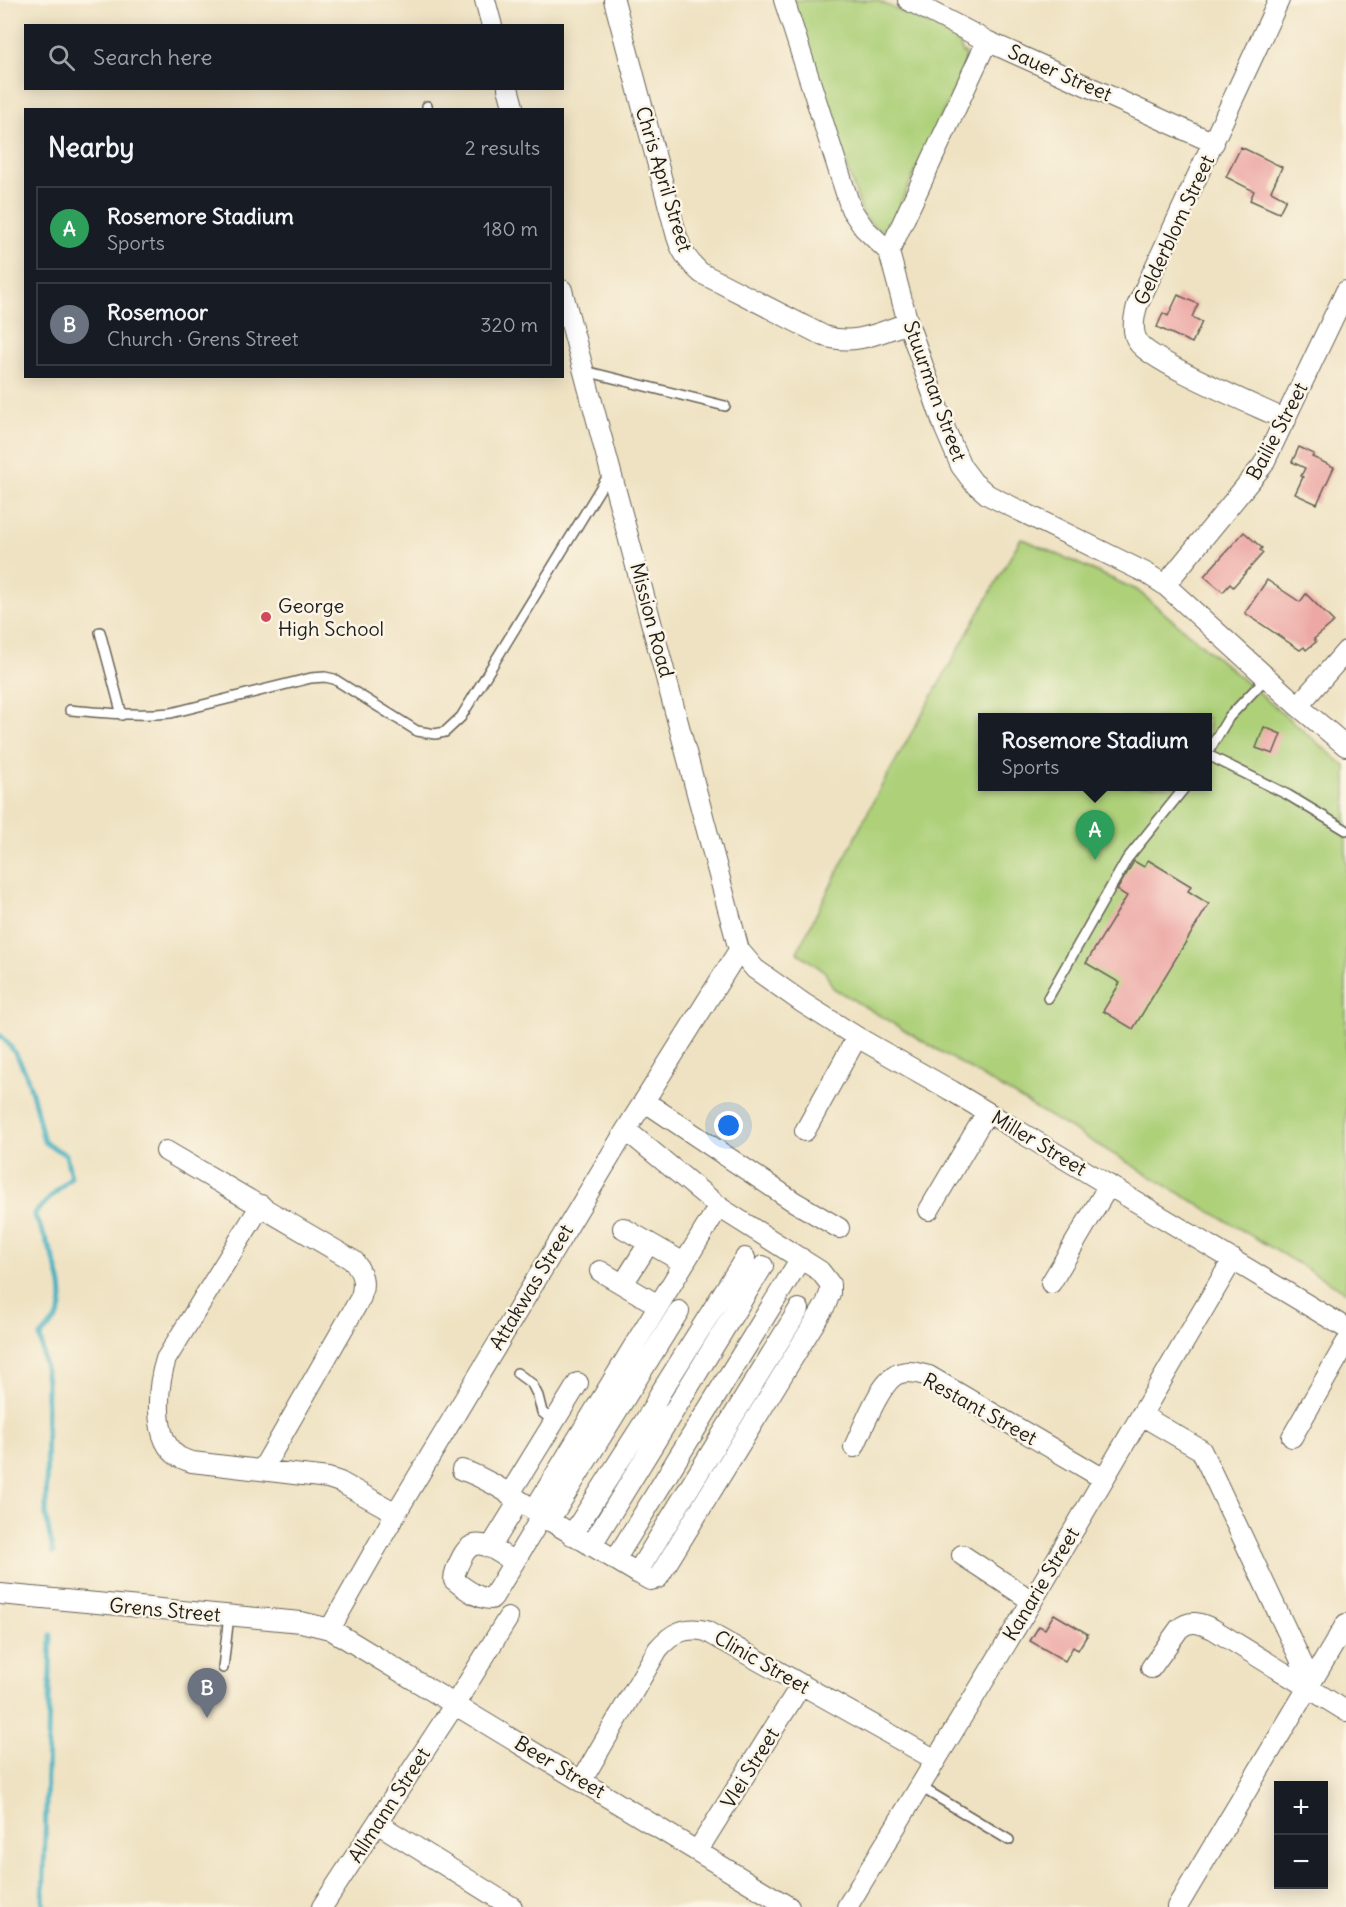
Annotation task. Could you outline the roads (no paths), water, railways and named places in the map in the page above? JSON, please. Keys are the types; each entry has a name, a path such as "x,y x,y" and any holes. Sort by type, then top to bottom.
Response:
{"street":[{"path":"485,0 491,24"},
{"name":"Chris April Street","path":"614,0 677,237 683,254 692,265 701,273 824,336 837,340 856,340 908,323"},
{"path":"783,0 851,209 864,228 889,252 987,41"},
{"name":"Sauer Street","path":"908,0 987,41 1215,143"},
{"name":"Gelderblom Street","path":"1278,1 1215,143 1137,306 1133,323 1139,343 1157,359 1286,420"},
{"path":"509,90 513,108"},
{"name":"Stuurman Street","path":"889,252 908,323 945,429 961,466 973,482 988,495 1146,573 1165,585 1346,746"},
{"name":"Bailie Street","path":"1165,585 1263,465 1346,291"},
{"name":"Mission Road","path":"564,297 739,950"},
{"path":"1299,706 1346,651"},
{"name":"Miller Street","path":"739,950 747,962 756,969 803,1003 857,1037 987,1112 1346,1328"},
{"name":"Attakwas Street","path":"330,1629 396,1513 626,1130 739,950"},
{"path":"806,1131 857,1037"},
{"path":"644,1101 784,1195 838,1228"},
{"path":"929,1210 987,1112"},
{"path":"462,1470 531,1508 637,1573 655,1580 662,1573 826,1304 830,1284 826,1277 801,1258 719,1206 626,1130"},
{"path":"166,1151 354,1261 363,1277 364,1286 361,1297 262,1470"},
{"path":"1051,1283 1109,1185"},
{"path":"261,1205 166,1359 160,1376 158,1405 161,1428 169,1447 178,1456 192,1462 328,1478 340,1482 396,1513"},
{"path":"531,1508 579,1437 719,1206"},
{"path":"623,1228 684,1263"},
{"path":"623,1284 649,1243"},
{"path":"572,1535 745,1258"},
{"path":"615,1560 801,1258"},
{"name":"Kanarie Street","path":"847,1907 1032,1601 1233,1259"},
{"path":"591,1546 764,1266"},
{"path":"600,1270 658,1305"},
{"path":"637,1573 799,1309"},
{"path":"490,1548 531,1508 642,1369 679,1311"},
{"path":"711,1313 751,1338"},
{"path":"1292,1437 1346,1343"},
{"path":"625,1359 748,1431"},
{"path":"738,1359 777,1383"},
{"name":"Restant Street","path":"854,1447 884,1387 893,1376 901,1372 913,1373 929,1376 1104,1479"},
{"path":"514,1562 482,1544 470,1546 466,1549 454,1573 454,1580 465,1589 491,1599 514,1562 555,1423 578,1383"},
{"path":"1142,1415 1201,1450 1285,1624 1309,1685"},
{"path":"555,1423 579,1437"},
{"path":"962,1555 1032,1601"},
{"name":"Grens Street","path":"0,1594 302,1622 330,1629"},
{"name":"Allmann Street","path":"322,1907 455,1704 508,1618"},
{"path":"1150,1668 1179,1629 1192,1622 1213,1629 1309,1685 1346,1712"},
{"path":"1177,1907 1346,1624"},
{"name":"Beer Street","path":"330,1629 582,1779 789,1907"},
{"name":"Clinic Street","path":"582,1779 658,1649 677,1631 696,1629 706,1631 936,1760"},
{"name":"Vlei Street","path":"698,1850 801,1685"},
{"path":"377,1823 512,1907"}],"lane":[{"path":"585,371 725,406"},
{"path":"70,710 122,715 171,713 311,678 326,677 334,679 417,731 435,734 445,732 462,717 611,471"},
{"path":"100,632 122,715"},
{"path":"1212,746 1229,717 1267,677"},
{"path":"1212,755 1288,795 1346,830"},
{"path":"1048,998 1127,859 1182,791"},
{"path":"517,1373 532,1384 542,1412 555,1423"},
{"path":"222,1668 229,1615"},
{"path":"919,1786 1009,1840"}],"waterway":[{"path":"0,1035 18,1058 30,1084 44,1142 66,1155 71,1177 34,1214 56,1266 62,1294 57,1318 40,1336 47,1381 46,1517 53,1553"},
{"path":"43,1907 51,1635"}],"place":[{"name":"George High School","path":"266,617"},
{"name":"Rosemore Stadium","path":"1095,860"},
{"name":"Rosemoor","path":"207,1718"}]}
